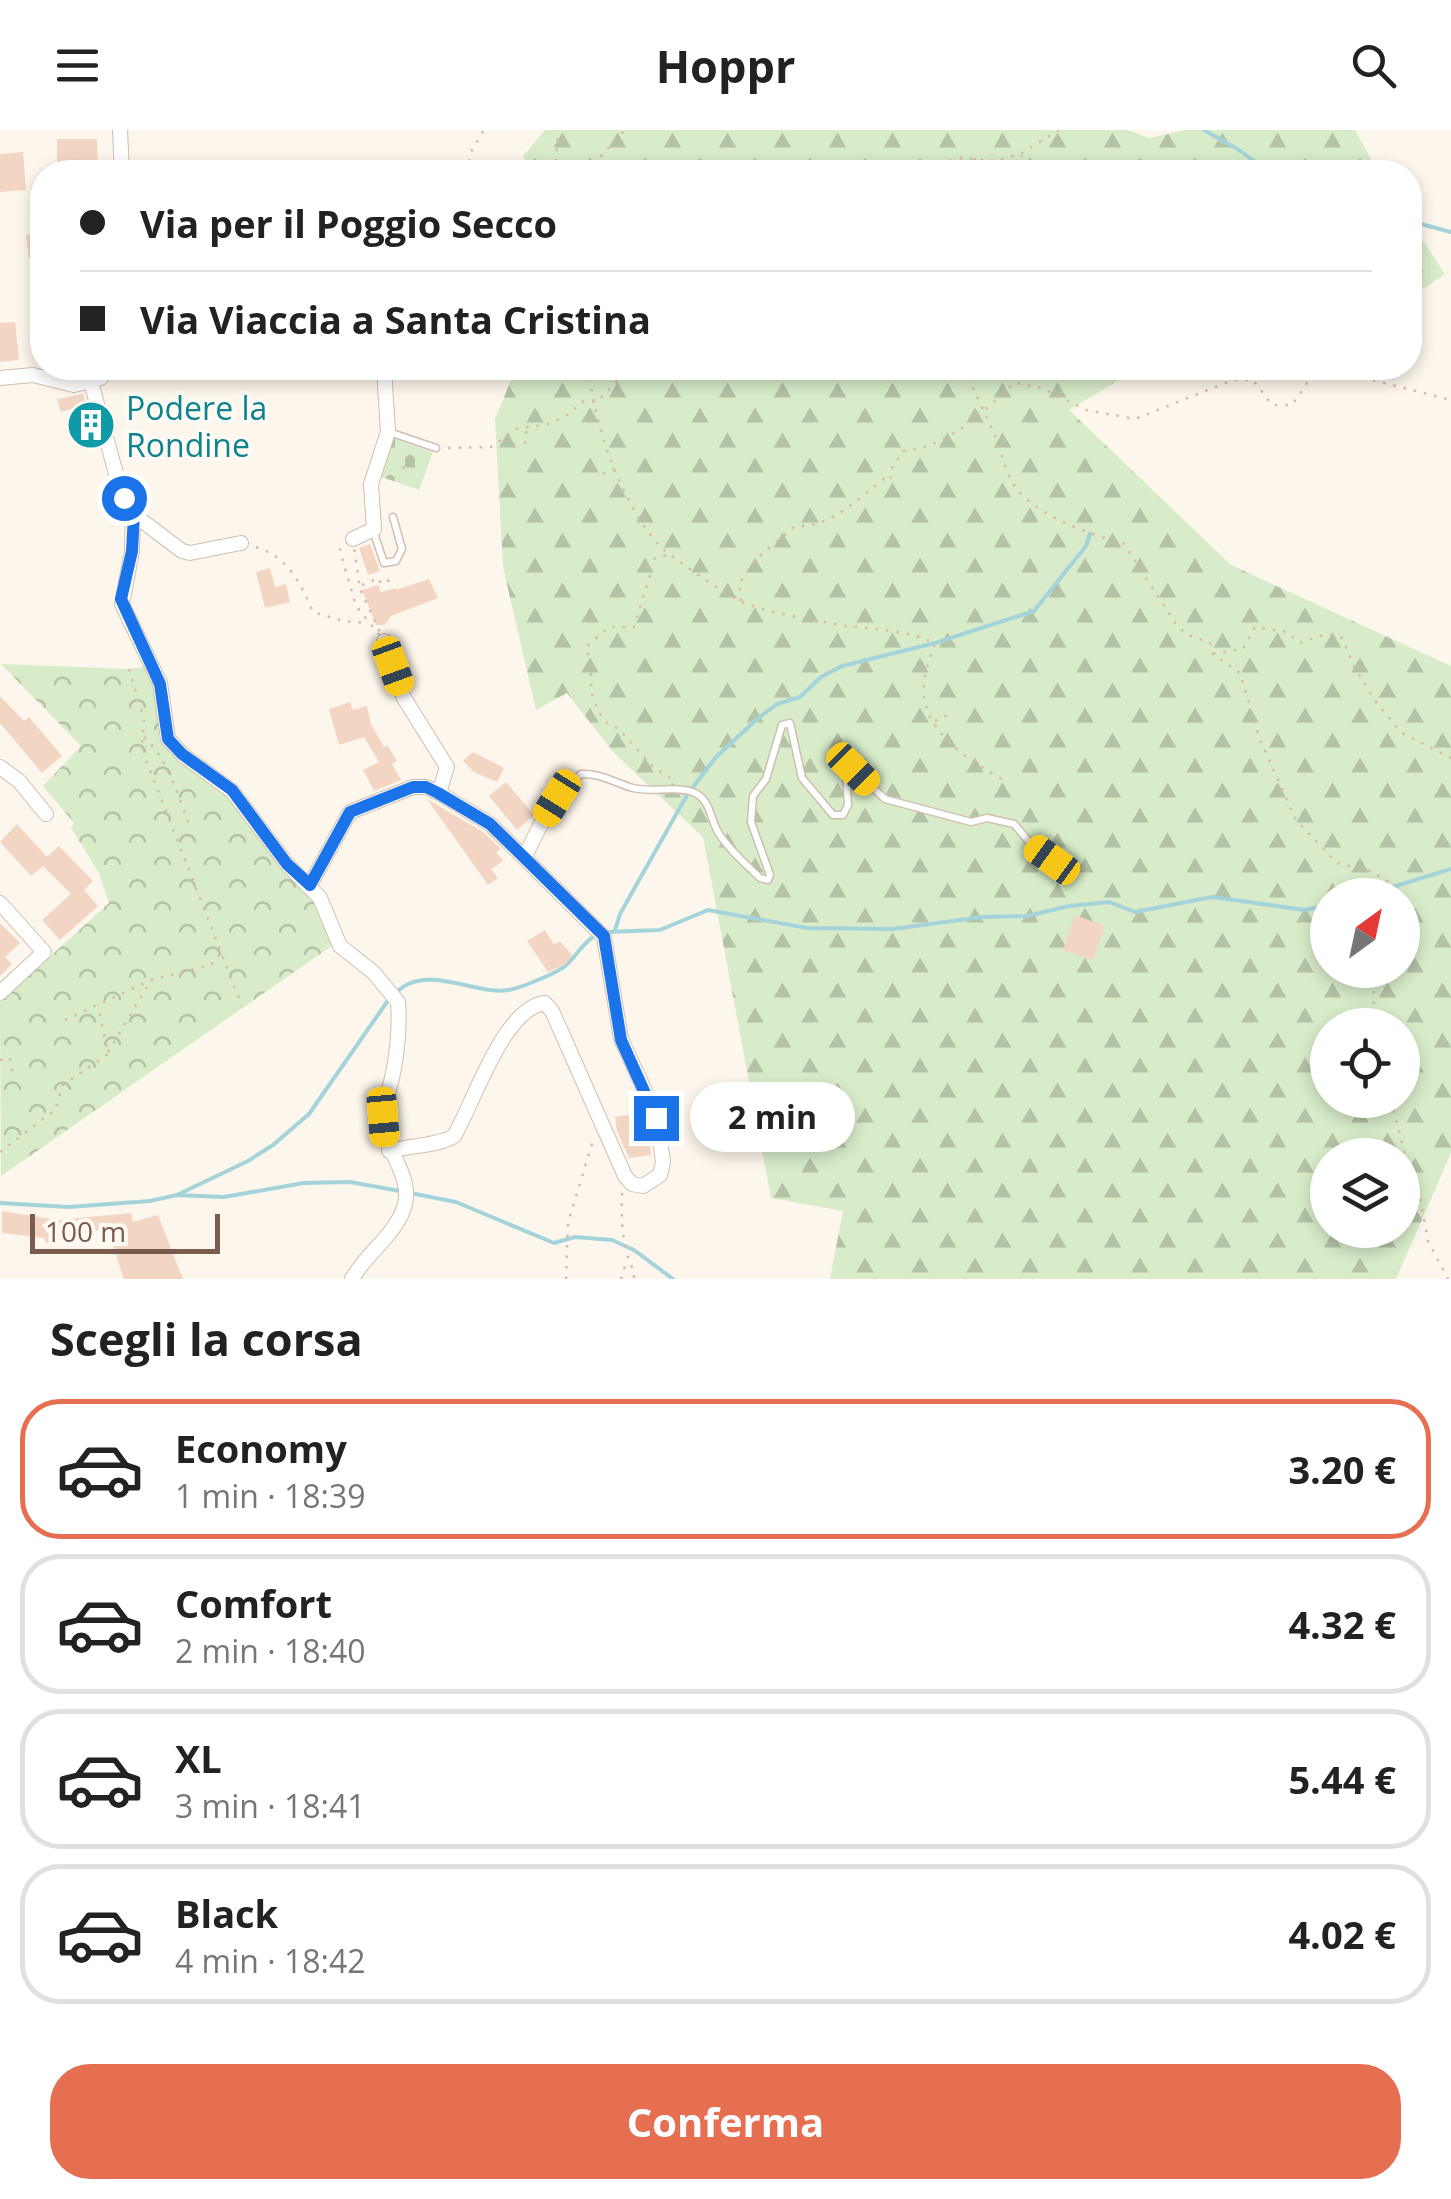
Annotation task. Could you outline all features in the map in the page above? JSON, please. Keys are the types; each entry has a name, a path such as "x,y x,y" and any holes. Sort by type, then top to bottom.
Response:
{"street":[{"path":"120,130 121,160"},
{"path":"0,378 30,375"},
{"path":"56,380 74,384 96,380"},
{"path":"353,539 374,529 371,484 388,432 385,380"},
{"path":"90,382 118,481 134,514 182,551 190,553 240,542"},
{"path":"134,514 132,551 121,599 160,684 168,739 182,754 232,790 287,864 310,885 328,912 340,946 374,972 394,994 399,1006 383,1117 390,1151 407,1193 400,1218 362,1261 352,1279"},
{"path":"384,641 404,698 448,768 438,793"},
{"path":"0,768 19,781 46,814"},
{"path":"310,885 350,812 413,787 426,787 490,824 604,936 618,1026 656,1118 662,1162 660,1175 643,1186 632,1184 625,1176 550,1006 539,1004 520,1016 491,1060 454,1136 447,1141 418,1143 390,1151"},
{"path":"524,858 543,820"},
{"path":"0,903 44,952 0,993"}],"lane":[{"path":"388,432 436,448"},
{"path":"374,529 373,537 384,563 396,562 402,549 394,517"},
{"path":"543,820 557,798 581,774 594,773 654,792 684,790 698,794 710,810 716,830 760,878 768,880 770,875 752,822 753,796 766,779 782,725 790,724 802,778 832,815 843,815 848,805 846,772 853,769 884,799 970,822 987,818 1014,824 1052,860 1059,875"}],"path":[{"path":"469,160 484,130"},
{"path":"556,160 558,130"},
{"path":"597,160 625,130"},
{"path":"999,160 1020,154 1060,130"},
{"path":"1020,154 1024,160"},
{"path":"953,160 985,160"},
{"path":"590,380 592,402 616,468 642,522 668,554 741,602 829,623 920,636 935,643 924,682 933,721 943,737 969,760 1007,782"},
{"path":"436,448 491,447 516,430 566,416 584,401 597,402 619,380"},
{"path":"970,380 1014,484 1032,502 1082,533 1124,544 1176,624 1186,634 1210,643 1214,654 1240,674 1260,740 1296,820 1337,863 1383,878"},
{"path":"741,602 739,584 750,568 795,526 814,527 829,521 884,479 891,480 890,471 903,452 921,450 960,428 1014,383 1042,388 1086,410 1136,419 1233,380"},
{"path":"1254,380 1272,405 1292,405 1309,380"},
{"path":"1372,380 1451,400"},
{"path":"525,444 528,426"},
{"path":"403,470 413,440"},
{"path":"604,474 616,468"},
{"path":"657,543 662,537"},
{"path":"240,542 278,556 301,585 313,612 343,621 370,623 356,606 340,551 353,539 360,586 384,641"},
{"path":"668,554 653,560 648,567 650,576 634,626 609,627 586,647 592,692 600,714 651,765 684,790"},
{"path":"360,586 379,578 381,584 390,580"},
{"path":"1214,654 1243,649 1255,627 1286,632 1300,643 1326,634 1342,638 1375,701 1402,733 1451,758"},
{"path":"129,670 144,719 146,760 242,1006"},
{"path":"933,721 948,716"},
{"path":"143,736 170,776 189,825"},
{"path":"65,1020 151,980 211,965 222,952"},
{"path":"0,1152 55,1110 63,1085 108,1054 151,980"},
{"path":"98,1005 108,1054"},
{"path":"0,1060 10,1058 14,1075"},
{"path":"1396,1118 1410,1174 1418,1179 1428,1241 1448,1279"},
{"path":"566,1279 568,1223 594,1137 602,1130"},
{"path":"625,1176 622,1211 634,1279"},
{"path":"621,1279 628,1258"}],"green space":[{"path":"545,130 1128,130 1149,138 1185,130 1355,130 1371,160 525,160 523,156"},
{"path":"1422,239 1445,274 1422,290"},
{"path":"511,380 1119,380 1069,410 1231,565 1451,666 1451,1153 1420,1224 1420,1138 1310,1138 1310,1248 1410,1248 1396,1279 830,1279 843,1211 771,1198 703,837 613,752 567,693 536,710 503,567 495,419"},
{"path":"389,437 433,452 419,490 376,475"},
{"path":"1,664 129,669 150,666 165,738 213,779 307,885 333,945 1,1176 0,1002 109,903 99,873 71,828 74,823 43,786 81,746"}],"building":[{"path":"57,139 97,139 98,160 57,160"},
{"path":"23,152 26,190 0,192 0,154"},
{"path":"15,322 19,360 0,362 0,323"},
{"name":"Podere la Rondine","path":"83,394 96,440 88,442 77,407 61,412 57,399"},
{"path":"370,544 380,571 368,575 359,548"},
{"path":"270,568 275,587 286,584 290,602 265,608 256,572"},
{"path":"429,579 438,598 391,616 385,625 376,625 362,590 378,585 381,592 396,590"},
{"path":"0,696 24,721 29,717 62,756 42,773 0,723"},
{"path":"350,702 353,710 367,706 371,724 397,761 392,764 401,780 374,791 363,770 379,762 364,737 339,745 329,709"},
{"path":"473,752 504,768 497,782 474,772 463,761"},
{"path":"506,782 534,815 517,830 489,796"},
{"path":"427,799 483,832 501,849 496,852 503,861 491,869 498,878 488,885"},
{"path":"17,824 47,857 59,846 93,881 84,890 98,906 60,940 42,920 71,894 43,866 31,876 0,842"},
{"path":"1075,915 1105,926 1093,960 1063,950"},
{"path":"0,923 20,943 5,957 12,964 0,976"},
{"path":"545,930 554,945 560,941 572,955 566,964 548,972 527,941"},
{"path":"634,1114 636,1128 648,1127 651,1155 629,1158 617,1131 615,1117"},
{"path":"2,1211 57,1220 131,1213 133,1222 158,1215 183,1279 124,1279 107,1228 46,1243 44,1238 2,1233"}],"waterway":[{"path":"1204,130 1253,160"},
{"path":"1422,224 1451,232"},
{"path":"615,930 620,914 687,795 716,757 757,719 777,704 800,697 821,677 842,666 935,643 1034,611 1086,546 1090,534"},
{"path":"1420,879 1451,869"},
{"path":"606,932 660,930 708,910 807,928 893,929 982,917 1027,916 1109,902 1135,912 1212,897 1310,909"},
{"path":"396,993 421,980 495,991 513,989 561,969 597,934"},
{"path":"0,1203 69,1207 150,1201 177,1195 248,1161 309,1114 389,999"},
{"path":"177,1195 224,1197 304,1183 350,1182 400,1191"},
{"path":"410,1193 456,1202 554,1243 575,1237 612,1240 634,1250 673,1279"}],"place":[{"name":"Podere la Rondine","path":"91,425"}],"route":[{"path":"124,498 134,514 132,551 121,599 155,669 164,725 173,746 232,790 287,864 310,885 350,812 413,787 426,787 490,824 604,936 621,1040 656,1118"}]}
